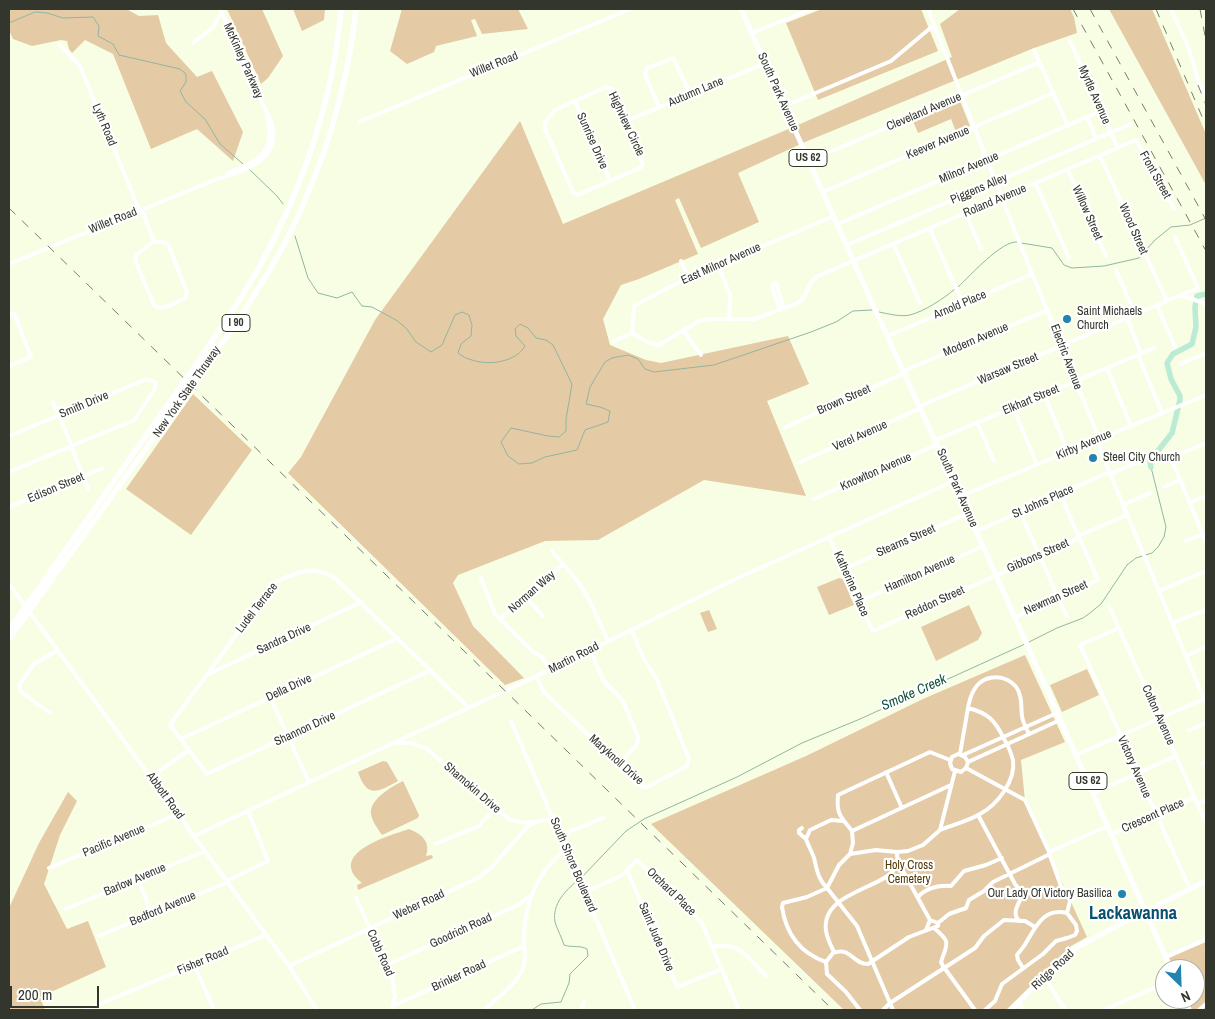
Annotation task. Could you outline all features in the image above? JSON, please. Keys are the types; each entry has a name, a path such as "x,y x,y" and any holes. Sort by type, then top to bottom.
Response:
{"highway":[{"name":"New York State Thruway","path":"9,639 21,617 233,310 268,251 295,194 314,140 330,78 341,9"},
{"name":"New York State Thruway","path":"36,595 240,318 267,275 306,198 329,134 348,57 356,9"},
{"name":"New York State Thruway","path":"9,630 21,617"}],"main road":[{"name":"South Park Avenue","path":"742,9 1166,957"},
{"name":"Ridge Road","path":"1011,1010 1074,949 1206,881"}],"street":[{"name":"Willet Road","path":"359,122 630,9"},
{"path":"752,33 812,9"},
{"name":"Electric Avenue","path":"928,9 1021,247 1097,433 1099,447 1206,704"},
{"path":"1171,9 1189,49 1198,80 1206,98"},
{"path":"193,42 215,24 221,11"},
{"name":"McKinley Parkway","path":"221,11 273,129 273,138 268,150"},
{"path":"784,106 891,61 934,25"},
{"name":"Myrtle Avenue","path":"1070,41 1118,148"},
{"name":"Lyth Road","path":"60,45 80,66 154,241"},
{"path":"1034,50 1068,126"},
{"path":"659,107 645,74 647,68 674,59 690,94"},
{"name":"Cleveland Avenue","path":"809,161 1040,62"},
{"name":"Autumn Lane","path":"626,121 766,63"},
{"name":"Highview Circle","path":"606,87 610,88 626,121 643,164 640,168 576,195 544,125 553,111 606,87"},
{"name":"Keever Avenue","path":"823,192 1054,94"},
{"name":"Sunrise Drive","path":"574,101 610,181"},
{"name":"Milnor Avenue","path":"838,224 1101,111"},
{"path":"1087,117 1096,138"},
{"name":"Piggens Alley","path":"847,245 1131,124"},
{"name":"Roland Avenue","path":"632,333 649,344 658,345 691,324 704,320 755,319 782,310 801,300 811,282 818,276 1136,140"},
{"name":"Front Street","path":"1136,140 1174,209"},
{"name":"Willet Road","path":"9,264 255,163 268,150"},
{"name":"Wood Street","path":"1100,156 1167,301"},
{"name":"Willow Street","path":"1068,170 1106,256"},
{"path":"1036,184 1069,258"},
{"path":"966,214 981,249"},
{"name":"East Milnor Avenue","path":"632,333 634,306 689,278 834,216"},
{"path":"930,229 962,304"},
{"name":"Warsaw Street","path":"920,407 1198,288 1175,237"},
{"path":"154,241 166,243 169,246 187,293 185,298 161,308 157,308 154,305 135,260 137,254 154,241"},
{"path":"894,244 920,303"},
{"path":"681,261 689,278"},
{"path":"718,265 730,295 729,320"},
{"path":"1116,270 1135,314"},
{"name":"Arnold Place","path":"888,336 1032,274"},
{"path":"774,283 777,285 782,310 772,287 774,283"},
{"path":"1181,295 1206,304"},
{"path":"1157,305 1176,347"},
{"name":"Modern Avenue","path":"904,372 1048,310"},
{"path":"9,315 14,313 31,357 9,366"},
{"path":"1127,318 1162,413"},
{"path":"683,330 701,355"},
{"path":"614,341 632,333"},
{"name":"Elkhart Street","path":"937,442 976,422 1154,348"},
{"path":"1180,364 1206,353"},
{"path":"1107,368 1131,426"},
{"name":"Brown Street","path":"784,428 904,372"},
{"name":"Smith Drive","path":"9,436 147,379 152,380 157,386 134,420 71,446"},
{"path":"1044,394 1068,452"},
{"name":"Kirby Avenue","path":"961,496 1206,395"},
{"path":"53,402 88,490"},
{"name":"Verel Avenue","path":"798,463 920,407"},
{"path":"1013,407 1037,465"},
{"path":"976,422 994,461"},
{"name":"Knowlton Avenue","path":"814,499 937,442"},
{"path":"1206,443 1171,458 1206,542"},
{"path":"9,472 71,446"},
{"name":"St Johns Place","path":"977,531 1060,494 1146,459"},
{"name":"Edison Street","path":"9,508 103,468"},
{"name":"Martin Road","path":"194,836 550,670 740,577 954,480"},
{"path":"1164,487 1180,480"},
{"path":"1123,505 1150,493"},
{"path":"1060,494 1079,537"},
{"path":"1190,503 1206,496"},
{"path":"1020,512 1067,616"},
{"name":"Stearns Street","path":"844,569 968,513"},
{"name":"Gibbons Street","path":"996,574 1127,515"},
{"path":"1186,541 1203,534"},
{"name":"Katherine Place","path":"830,537 858,602 873,631"},
{"name":"Newman Street","path":"1015,617 1098,580 1079,537"},
{"name":"Hamilton Avenue","path":"858,602 983,546"},
{"path":"552,551 580,584 608,640"},
{"name":"Norman Way","path":"500,619 563,564"},
{"name":"Ludel Terrace","path":"189,750 170,725 274,582 301,571 322,571 336,579 469,708"},
{"path":"1159,591 1206,571"},
{"name":"Reddon Street","path":"873,631 996,574"},
{"path":"480,578 495,614 532,651 542,657 550,670"},
{"name":"Abbott Road","path":"9,584 289,966 317,1010"},
{"path":"9,593 14,591"},
{"path":"526,597 543,616"},
{"name":"Sandra Drive","path":"206,675 361,602"},
{"name":"Colton Avenue","path":"1109,606 1206,823"},
{"path":"1172,623 1206,610"},
{"name":"Victory Avenue","path":"1119,628 1080,646 1190,889"},
{"name":"Maryknoll Drive","path":"536,676 544,692 642,787 645,787 687,766 690,761 657,680 644,659 631,629"},
{"name":"Della Drive","path":"181,739 398,638"},
{"path":"1186,656 1206,647"},
{"path":"590,649 603,680 623,701 638,737 637,745 618,764"},
{"path":"50,713 22,692 19,685 34,664 58,650"},
{"name":"Shannon Drive","path":"189,750 207,774 431,670"},
{"path":"968,762 961,754 970,698 978,685 988,679 1004,678 1011,681 1017,688 1020,696 1021,714 1029,734"},
{"path":"1200,688 1206,686"},
{"path":"270,697 309,782"},
{"path":"1076,755 1204,699"},
{"path":"850,854 876,850 908,851 924,845 940,830 978,815 998,799 1006,789 1011,777 1013,762 1007,744 996,722 982,712 968,708"},
{"path":"1057,713 1004,737 954,755 950,760 950,767 955,771 961,772 966,768 968,762 1060,720"},
{"name":"South Shore Boulevard","path":"511,720 635,1010"},
{"path":"1189,730 1206,723"},
{"name":"Shamokin Drive","path":"394,744 412,743 426,749 505,817 514,822 534,823 554,818"},
{"path":"151,778 189,750"},
{"path":"826,962 813,956 794,941 789,932 782,907 783,903 807,897 827,888 840,865 850,854 853,843 852,831 838,812 838,795 930,752 950,760"},
{"path":"1093,793 1176,756"},
{"path":"966,768 1025,800 1049,852 1061,886 1070,901 1067,913"},
{"path":"940,830 955,771"},
{"path":"886,772 902,808"},
{"path":"852,831 951,785"},
{"name":"Crescent Place","path":"1112,834 1194,797"},
{"path":"1197,804 1206,800"},
{"path":"436,844 479,826 495,808"},
{"name":"Bedford Avenue","path":"99,936 227,881 268,861 248,811"},
{"path":"806,838 810,830 831,820 838,812"},
{"name":"Pacific Avenue","path":"49,868 178,814"},
{"path":"978,815 1023,894 1015,913 1019,921"},
{"path":"560,835 603,818"},
{"path":"831,820 843,821"},
{"name":"Weber Road","path":"289,966 478,878 491,868 528,827 534,823"},
{"path":"810,830 801,826 799,833 806,838 821,882 857,926 893,1010"},
{"path":"860,1010 846,992 827,974 826,962 834,952 843,951 848,953 863,964 872,962 909,937 937,926 949,914 966,908 969,900 984,891 993,882 1049,852 1108,826"},
{"path":"484,1010 521,973 526,959 524,946 526,916 532,892 548,866 566,849"},
{"name":"Barlow Avenue","path":"66,909 205,851"},
{"path":"834,952 826,931 830,912 848,895 892,873 897,864 897,852"},
{"path":"918,897 926,890 934,887 951,886 969,868 986,865 1002,858"},
{"name":"Orchard Place","path":"585,892 621,876 637,860 702,923 740,1010"},
{"path":"897,860 930,920 932,919 937,926 938,932 946,940 947,946 941,962 944,968 975,1010"},
{"name":"Saint Jude Drive","path":"627,870 677,987 722,969"},
{"path":"138,879 152,914"},
{"name":"Goodrich Road","path":"387,965 520,904 532,892"},
{"name":"Cobb Road","path":"356,898 394,983 395,996 392,1008"},
{"path":"985,1010 995,1000 1002,984 1043,954 1056,941 1075,935 1077,932 1076,925 1067,913 1050,914 1034,927 1024,948 1017,955 1023,968"},
{"path":"926,930 930,920"},
{"path":"883,1010 890,1003 975,948 984,936 1004,920 1025,921 1034,927"},
{"name":"Fisher Road","path":"85,1010 266,935"},
{"path":"1166,957 1206,939"},
{"path":"713,948 728,945 737,948 766,976"},
{"name":"Brinker Road","path":"392,1008 524,946"},
{"path":"194,964 213,1010"},
{"path":"1044,976 1065,1010"},
{"path":"1104,1010 1155,987"},
{"path":"581,1010 584,1002"},
{"path":"1019,1002 1022,1010"},
{"path":"1199,1010 1206,1004"}],"green space":[{"path":"9,9 126,9 139,16 158,15 166,43 197,77 212,71 243,132 233,161 197,129 151,149 113,54 85,40 72,53 67,41 61,40 32,46 13,39 9,30"},
{"path":"227,9 262,9 283,56 268,78 261,84"},
{"path":"293,9 325,9 324,20 302,31"},
{"path":"402,9 518,9 528,29 482,34 475,19 471,20 477,36 436,46 434,52 407,64 390,51"},
{"path":"822,9 921,9 938,51 818,100 786,23"},
{"path":"960,9 1070,9 1074,17 1077,33 1034,48 805,142 738,173 759,222 701,248 679,198 675,200 698,254 621,285 603,319 610,345 646,360 661,363 788,336 809,384 767,401 806,496 704,480 598,540 545,541 458,575 453,583 473,626 524,678 505,685 288,473 301,457 375,320 520,121 563,224 798,125 952,57 940,24"},
{"path":"1109,9 1152,9 1206,134 1206,185"},
{"path":"960,101 970,126 956,132 951,119 918,133 913,121"},
{"path":"193,394 252,450 191,535 126,489"},
{"path":"839,578 843,579 854,605 829,615 817,587"},
{"path":"969,605 982,633 978,640 936,661 921,627"},
{"path":"709,610 717,629 708,632 700,613"},
{"name":"Holy Cross Cemetery","path":"1025,655 1065,742 1021,760 1025,801 1087,937 1071,946 1006,1010 844,1010 651,824 806,756 923,699"},
{"path":"1087,669 1099,695 1062,712 1050,685"},
{"path":"383,761 387,762 398,781 379,790 369,790 361,781 358,772"},
{"path":"403,781 419,815 418,818 382,835 375,825 371,808 382,794"},
{"path":"68,792 77,801 60,835 44,884 67,929 88,921 106,967 40,997 45,1010 9,1010 9,908 39,843"},
{"path":"409,829 418,833 424,839 427,847 426,856 432,855 433,858 358,890 357,885 362,883 353,873 351,863 356,855 375,842"},
{"path":"1206,942 1206,1010 1192,1009 1205,1009 1205,959 1169,958"}],"waterway":[{"path":"9,23 35,12 47,13 63,18 93,17 99,26 98,36 113,44 119,55 180,69 186,74 186,82 180,91 186,102 205,119 220,144 243,164"},
{"path":"250,170 283,204"},
{"path":"1146,250 1171,227 1190,225 1206,218"},
{"path":"295,236 308,278 318,293 337,298 352,292 362,306 372,307 396,320 406,328 416,342 431,352 442,345 455,315 462,312 469,315 472,325 471,336 461,344 458,353 468,359 486,363 502,361 515,356 525,346 516,336 515,329 520,324 528,328 536,338 546,340 553,345 572,384 566,419 566,431 559,437 511,428 501,442 508,456 519,464 532,463 545,457 577,450 585,430 608,422 610,411 586,404 590,387 605,362 612,358 628,355 638,359 645,369 654,372 714,365 811,332 836,322 853,311 872,310"},
{"path":"958,287 995,252 1011,243 1017,242"},
{"path":"1021,243 1052,248 1064,265 1072,268 1104,266 1139,258 1143,253"},
{"path":"879,312 910,315 922,311 955,289"},
{"name":"Smoke Creek","path":"1151,467 1150,461 1172,433 1180,400 1180,396 1171,379 1167,363 1173,354 1192,344 1196,327 1195,307 1197,296 1206,294"},
{"name":"Smoke Creek","path":"1029,642 1083,618 1090,613 1101,604 1127,565 1136,558 1152,553 1158,547 1164,537 1166,527 1151,467"},
{"name":"Smoke Creek","path":"581,878 626,831 644,819 737,777 802,743 860,719 1025,644"},
{"name":"Smoke Creek","path":"532,1010 541,1004 561,1002 569,983 570,974 588,956 587,949 564,945 555,922 556,909 560,898 578,880"}],"railway":[{"path":"1073,9 1206,251"},
{"path":"1090,9 1206,220"},
{"path":"1156,9 1206,126"},
{"path":"1200,9 1206,41"},
{"path":"1198,85 1206,105"},
{"path":"9,208 833,1010"}],"place":[{"name":"Saint Michaels Church","path":"1067,319"},
{"name":"Steel City Church","path":"1093,458"},
{"name":"Our Lady Of Victory Basilica","path":"1122,894"}],"district":[{"name":"Lackawanna","path":"1133,914"}]}
